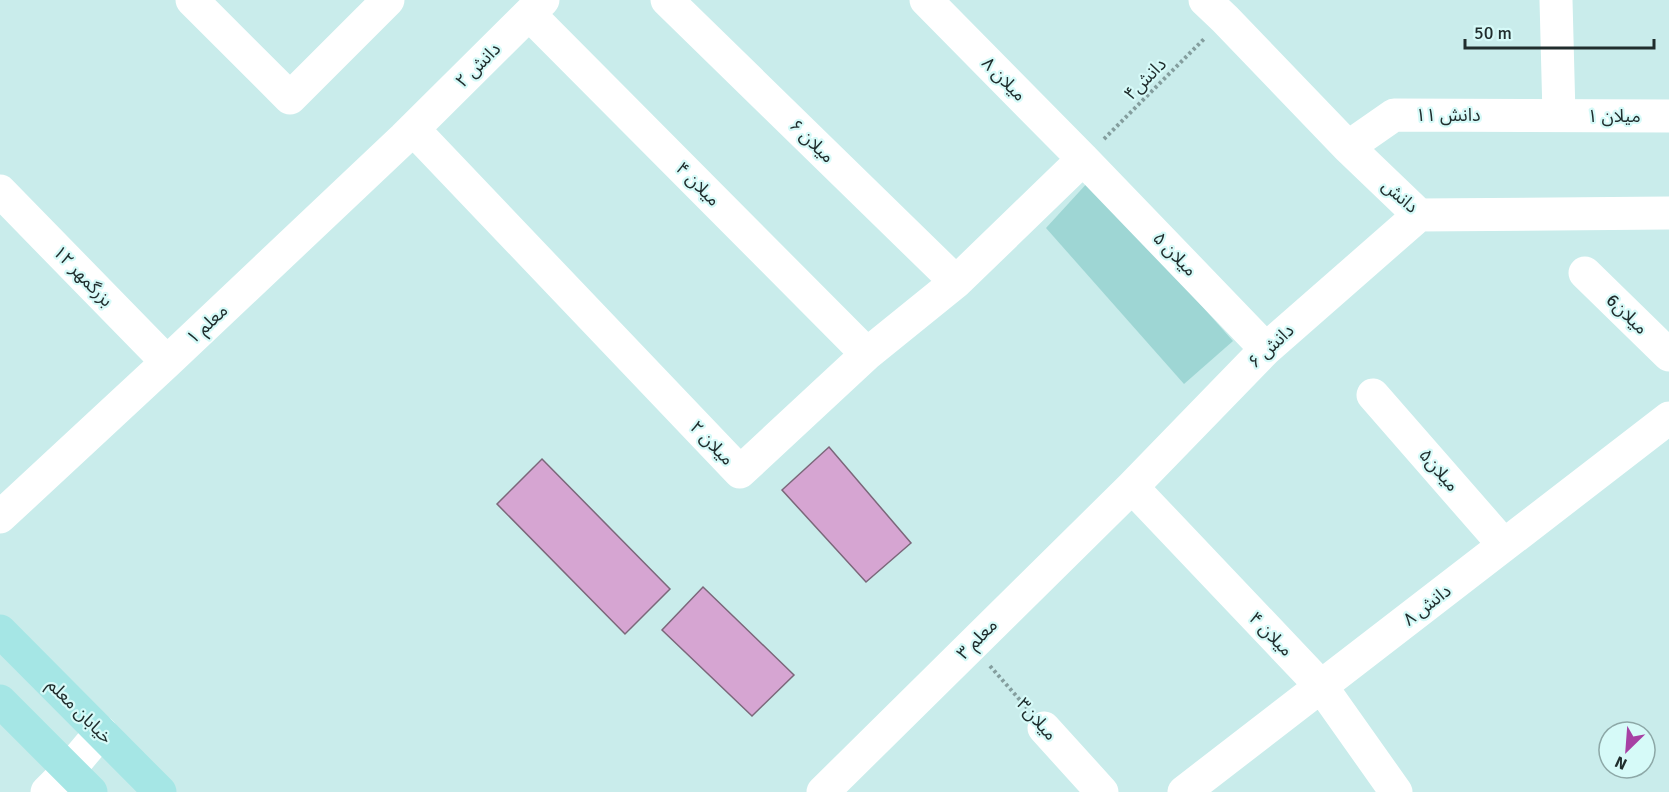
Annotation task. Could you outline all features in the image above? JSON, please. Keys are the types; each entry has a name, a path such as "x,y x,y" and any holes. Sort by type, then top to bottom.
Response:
{"main road":[{"name":"خیابان معلم","path":"0,631 160,792"},
{"path":"0,701 69,785"}],"street":[{"path":"192,0 290,98 388,0"},
{"name":"میلان ۶","path":"667,0 956,282"},
{"name":"میلان ۸","path":"926,0 1083,159"},
{"path":"1556,0 1559,116"},
{"name":"دانش ۲","path":"413,129 536,7"},
{"name":"میلان ۴","path":"536,7 867,354"},
{"name":"دانش","path":"1215,9 1348,147 1419,215 1669,213"},
{"name":"دانش ۱۱","path":"1348,147 1394,115 1559,116"},
{"name":"میلان ۱","path":"1559,116 1669,116"},
{"name":"میلان ۲","path":"413,129 740,472 867,354 956,282 1083,159"},
{"name":"معلم ۱","path":"0,517 413,129"},
{"name":"میلان ۵","path":"1083,159 1266,349"},
{"name":"بزرگمهر ۱۲","path":"0,190 167,362"},
{"name":"دانش ۶","path":"1132,487 1266,349 1419,215"},
{"name":"میلان6","path":"1585,273 1669,355"},
{"name":"میلان۵","path":"1373,395 1504,545"},
{"name":"دانش ۸","path":"1184,792 1669,418"},
{"name":"میلان ۴","path":"1132,487 1321,686 1396,792"},
{"name":"معلم ۳","path":"823,792 1132,487"},
{"name":"میلان۳","path":"1044,728 1102,792"},
{"path":"69,785 101,732"}],"path":[{"name":"دانش۴","path":"1083,159 1215,9"},
{"name":"میلان۳","path":"972,645 1044,728"}],"shaded area":[{"path":"1090,180 1233,341 1184,384 1046,228"}],"building":[{"path":"829,447 911,543 866,582 782,490"},
{"path":"542,459 670,589 625,634 497,504"},
{"path":"703,587 794,675 752,716 662,630"}]}
